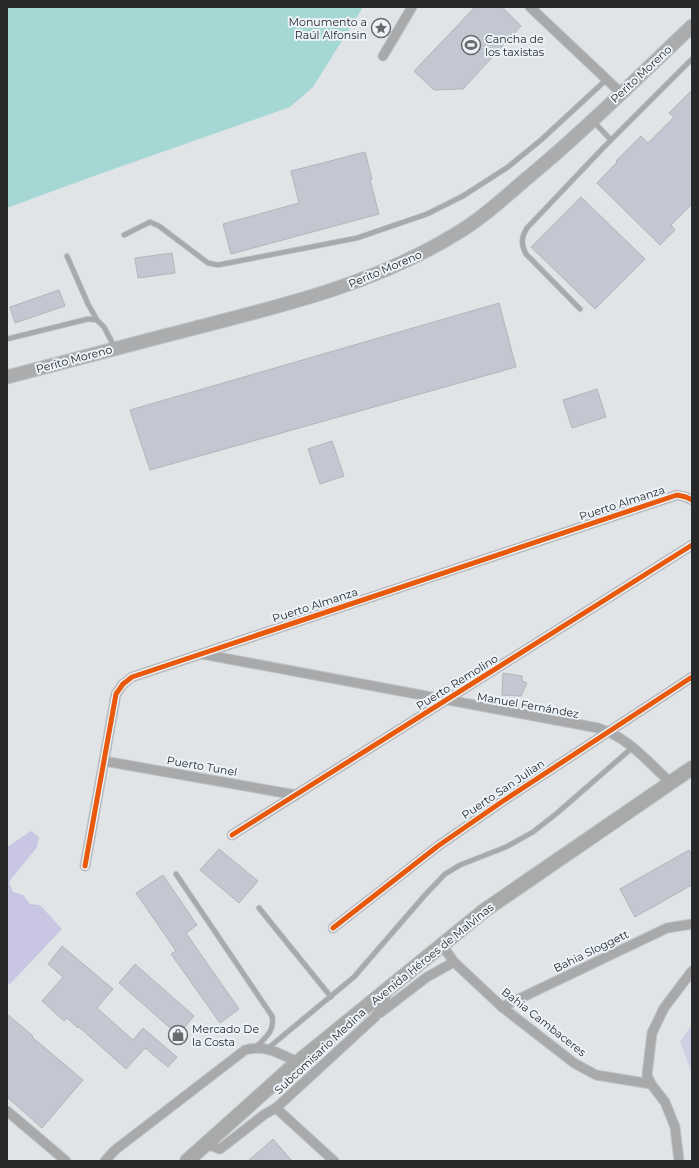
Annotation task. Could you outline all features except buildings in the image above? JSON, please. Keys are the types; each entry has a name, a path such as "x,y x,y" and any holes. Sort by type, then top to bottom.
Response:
{"highway":[{"name":"Avenida Héroes de Malvinas","path":"187,1161 298,1062 485,910 692,768"}],"main road":[{"name":"Perito Moreno","path":"7,377 334,290 387,270 456,235 485,214 541,167 692,26"}],"street":[{"path":"383,56 412,7"},
{"path":"530,7 621,93"},
{"name":"Puerto Almanza","path":"84,866 116,694 123,684 132,677 677,495 686,496 692,500"},
{"name":"Puerto Remolino","path":"232,836 692,545"},
{"name":"Manuel Fernández","path":"200,654 610,731 629,742 670,782"},
{"name":"Puerto San Julian","path":"333,928 438,846 692,677"},
{"name":"Puerto Tunel","path":"104,761 296,795"},
{"name":"Bahia Sloggett","path":"502,1007 666,928 692,924"},
{"name":"Bahia Cambaceres","path":"442,945 454,962 502,1007 574,1063 596,1075 651,1084"},
{"path":"374,1017 427,978 454,962"},
{"path":"679,1161 675,1128 665,1102 651,1084 647,1075 652,1033 664,1008 692,971"},
{"name":"Subcomisario Medina","path":"206,1144 220,1149 265,1114 276,1108 374,1017 383,1004 388,989"},
{"path":"105,1161 115,1150 245,1050 256,1047 267,1049 298,1062"},
{"name":"Subcomisario Medina","path":"276,1108 330,1159"},
{"path":"7,1111 66,1161"}],"lane":[{"path":"580,309 526,254 522,243 522,236 526,228 692,59"},
{"path":"124,235 150,222 159,226 208,263 218,265 357,238 426,214 463,196 508,167 541,140 607,80"},
{"path":"592,120 611,140"},
{"path":"67,256 88,304 97,320 104,327 115,348"},
{"path":"7,339 88,319 97,320"},
{"path":"267,1049 354,977 445,874 460,866 506,847 533,832 633,747"},
{"path":"176,874 272,1016 274,1024 270,1032 256,1047"},
{"path":"259,908 331,997"}],"shaded area":[{"path":"7,7 363,7 313,87 290,107 7,208"},
{"path":"31,831 39,837 37,847 9,882 13,892 23,895 30,904 40,905 62,929 10,984 7,983 7,847"},
{"path":"692,1024 692,1074 680,1042"}],"cycle path":[{"path":"85,866 116,694 123,684 132,677 677,495 692,500"},
{"path":"232,835 692,545"},
{"path":"333,928 438,846 503,801 692,677"}],"place":[{"name":"Monumento a Raúl Alfonsin","path":"381,28"},
{"name":"Cancha de los taxistas","path":"471,45"},
{"name":"Mercado De la Costa","path":"178,1035"}]}
